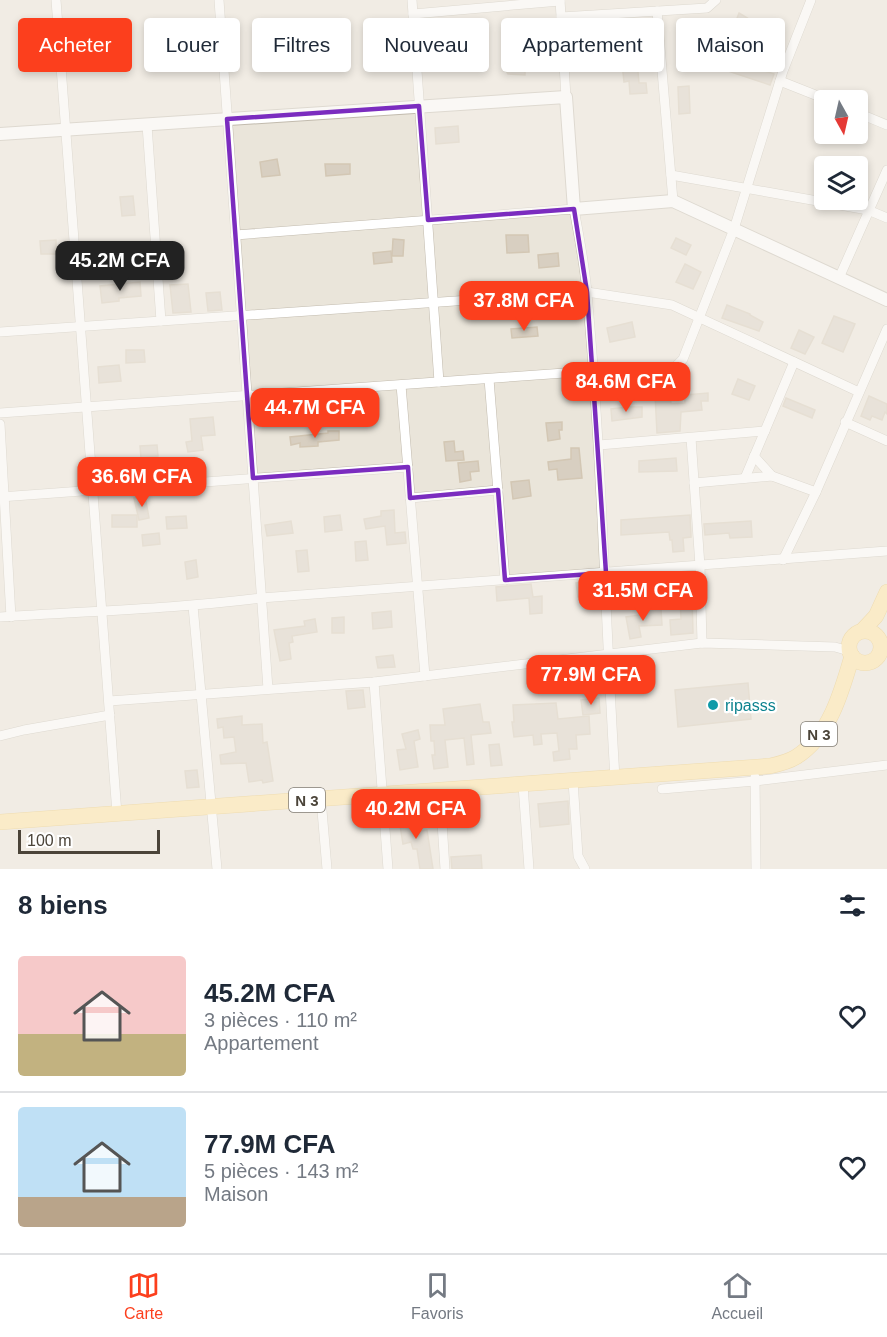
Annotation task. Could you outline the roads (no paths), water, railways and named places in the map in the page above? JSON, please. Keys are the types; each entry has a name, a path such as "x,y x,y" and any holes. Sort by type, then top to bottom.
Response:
{"main road":[{"name":"N 3","path":"0,822 615,778 755,775 794,759 805,751 826,723 846,680 866,646 887,592"}],"street":[{"path":"56,0 117,814"},
{"path":"219,0 268,689"},
{"path":"412,0 439,382"},
{"path":"413,14 560,0 574,209 587,292 599,445 606,573 607,655 615,778"},
{"path":"561,17 707,8 716,0"},
{"path":"0,413 593,371 675,368 683,359 734,229 780,81 812,0"},
{"path":"657,11 673,201"},
{"path":"780,81 814,94"},
{"path":"0,134 566,97"},
{"path":"868,117 887,125"},
{"path":"147,125 161,321"},
{"path":"838,278 887,170"},
{"path":"671,175 814,200"},
{"path":"235,235 673,201 887,300"},
{"path":"868,210 887,218"},
{"path":"0,332 587,292 672,305 859,392"},
{"path":"783,560 816,492 887,328"},
{"path":"746,478 794,362"},
{"path":"489,379 505,580"},
{"path":"401,385 425,676"},
{"path":"845,422 887,441"},
{"path":"0,424 3,538 11,617"},
{"path":"599,445 765,431"},
{"path":"690,438 700,566 702,643"},
{"path":"754,456 772,476"},
{"path":"2,497 408,467"},
{"path":"694,483 772,476 816,492"},
{"path":"410,498 498,490"},
{"path":"0,617 193,606 261,598 887,551"},
{"path":"193,606 217,869"},
{"path":"109,701 374,681 702,643 866,646"},
{"path":"374,681 388,869"},
{"path":"0,736 110,715"},
{"path":"662,789 755,775 887,765"},
{"path":"755,775 756,869"},
{"path":"573,781 578,856 585,869"},
{"path":"523,785 529,869"},
{"path":"440,791 445,869"},
{"path":"321,799 327,869"}],"place":[{"name":"ripasss","path":"713,705"}]}
